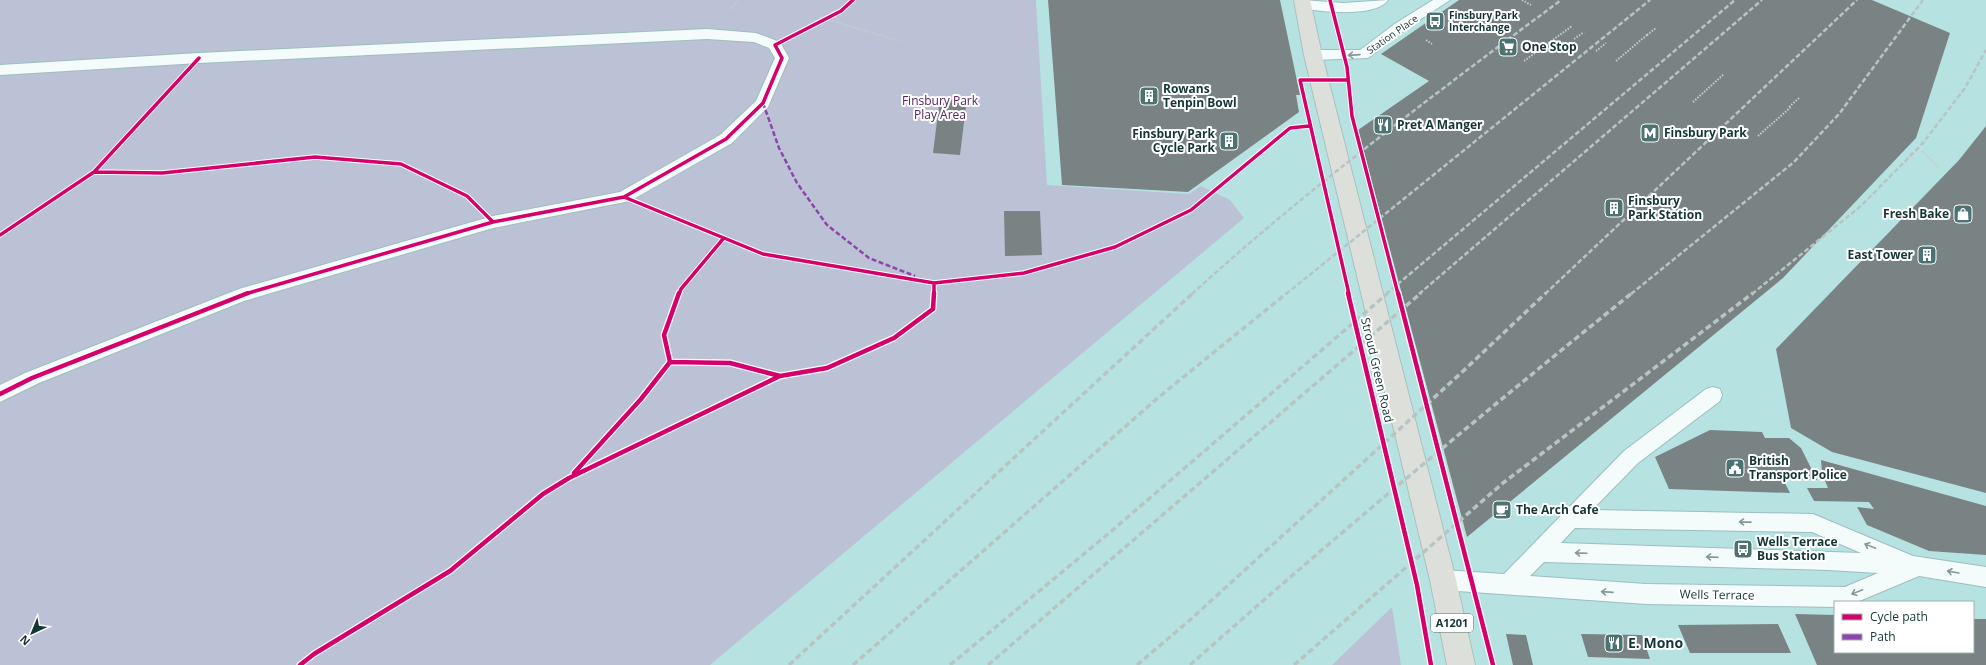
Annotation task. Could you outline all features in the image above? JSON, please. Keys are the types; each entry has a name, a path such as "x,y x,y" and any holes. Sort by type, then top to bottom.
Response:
{"main road":[{"name":"Stroud Green Road","path":"1302,2 1313,55 1443,580 1461,665"}],"lane":[{"path":"1302,2 1345,7 1364,6 1381,0"},
{"name":"Station Place","path":"1313,55 1363,55 1401,26 1443,0"},
{"path":"0,70 199,58 707,34 756,38 775,45 782,58 763,103 726,139 624,197 493,222 239,296 40,375 0,394"},
{"path":"1508,585 1538,552 1631,457 1713,395"},
{"path":"1570,519 1813,523 1919,566"},
{"path":"1538,552 1821,560 1919,566 1986,578"},
{"name":"Wells Terrace","path":"1443,580 1646,594 1845,597 1919,566"}],"path":[{"path":"1522,0 1531,4"},
{"path":"819,23 836,14"},
{"path":"826,19 899,41"},
{"path":"1524,61 1572,26"},
{"path":"1626,53 1656,28"},
{"path":"1574,39 1584,32"},
{"path":"1616,62 1647,35"},
{"path":"1596,51 1606,43"},
{"path":"1693,102 1724,74"},
{"path":"1770,126 1799,98"},
{"path":"1758,136 1790,107"},
{"path":"1922,151 1938,167"}],"green space":[{"name":"Finsbury Park Play Area","path":"0,0 1036,0 1047,185 1189,194 1201,186 1230,200 1244,218 710,665 0,665"},
{"path":"1392,607 1401,665 1332,665"}],"building":[{"name":"Rowans Tenpin Bowl","path":"1048,0 1280,0 1300,95 1296,95 1299,112 1188,192 1062,185"},
{"name":"Finsbury Park Station","path":"1459,0 1872,0 1950,33 1916,138 1783,278 1467,537 1358,130 1429,81 1381,54"},
{"path":"940,97 967,98 960,155 933,153"},
{"name":"East Tower","path":"1986,126 1986,493 1832,452 1791,428 1776,349 1959,160"},
{"path":"1004,211 1040,211 1042,255 1005,256"},
{"name":"British Transport Police","path":"1710,430 1762,432 1765,438 1789,438 1801,448 1817,480 1783,479 1790,493 1669,489 1655,457"},
{"path":"1821,460 1986,506 1986,555 1929,551 1867,525 1857,507 1874,509 1869,502 1814,501 1807,488 1828,488 1822,473"},
{"path":"1795,614 1834,615 1834,653 1974,653 1974,619 1986,619 1986,665 1817,665"},
{"path":"1778,624 1791,653 1690,653 1678,625"},
{"path":"1506,634 1526,635 1533,665 1513,665"},
{"path":"1581,634 1642,635 1650,659 1588,657"}],"railway":[{"path":"1192,294 1281,217 1373,142 1561,0"},
{"path":"1286,294 1650,0"},
{"path":"1386,294 1735,0"},
{"path":"1419,294 1762,0"},
{"path":"1545,294 1857,0"},
{"path":"1631,294 1794,162 1839,114 1923,0"},
{"path":"1752,294 1861,206 1923,143 1965,88 1986,50"},
{"path":"789,665 1193,293"},
{"path":"853,665 1160,396 1287,293"},
{"path":"950,665 1108,534 1388,293"},
{"path":"988,665 1421,293"},
{"path":"1137,665 1190,620 1460,374 1546,293"},
{"path":"1190,665 1409,476 1632,293"},
{"path":"1294,665 1503,483 1753,293"}],"marked path":[{"path":"763,103 779,148 797,183 827,225 869,258 915,276"}],"cycle path":[{"path":"0,394 32,378 239,296 493,222 624,197 726,139 763,103 782,58 775,45 841,11 853,0"},
{"path":"1330,0 1347,67 1352,116 1473,581 1493,665"},
{"path":"0,235 94,172 199,58"},
{"path":"1348,80 1300,80 1309,126 1417,585 1431,665"},
{"path":"624,197 723,239 763,254 934,283 1024,273 1115,247 1191,210 1290,128 1309,126"},
{"path":"94,172 162,173 315,157 401,164 467,196 493,222"},
{"path":"574,473 641,399 670,362 664,335 681,289 723,239"},
{"path":"300,665 314,654 450,571 543,494 569,478 780,376 827,368 894,338 933,309 934,283"},
{"path":"670,362 730,363 780,376"}],"place":[{"name":"Finsbury Park Interchange","path":"1435,21"},
{"name":"One Stop","path":"1508,47"},
{"name":"Rowans Tenpin Bowl","path":"1149,96"},
{"name":"Pret A Manger","path":"1383,125"},
{"name":"Finsbury Park","path":"1650,133"},
{"name":"Finsbury Park Cycle Park","path":"1229,141"},
{"name":"Finsbury Park Station","path":"1614,208"},
{"name":"Fresh Bake","path":"1963,214"},
{"name":"East Tower","path":"1927,255"},
{"name":"British Transport Police","path":"1735,468"},
{"name":"The Arch Cafe","path":"1502,510"},
{"name":"Wells Terrace Bus Station","path":"1743,549"},
{"name":"E. Mono","path":"1614,643"}]}
